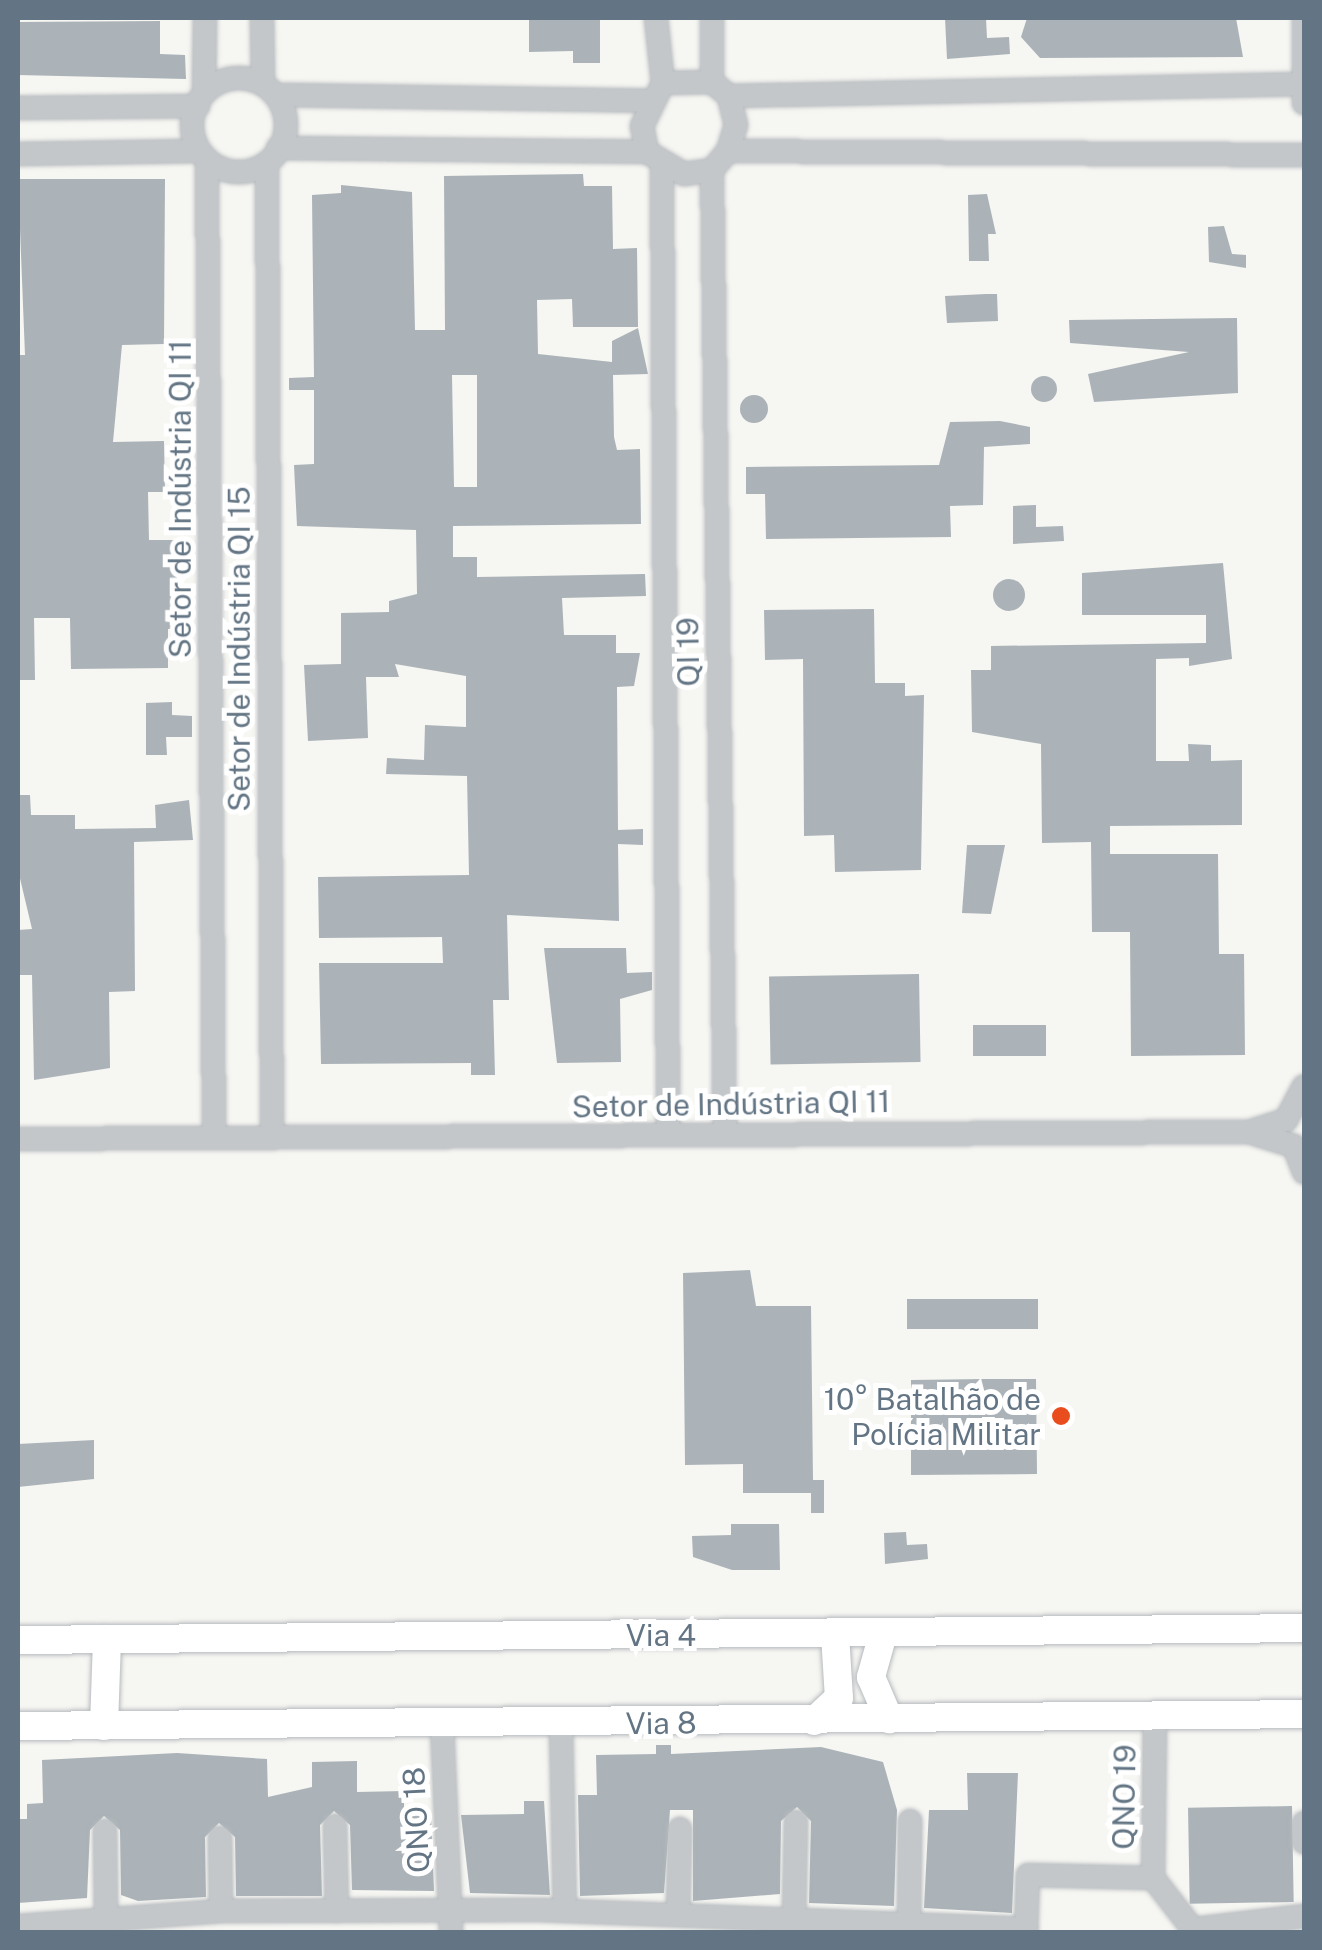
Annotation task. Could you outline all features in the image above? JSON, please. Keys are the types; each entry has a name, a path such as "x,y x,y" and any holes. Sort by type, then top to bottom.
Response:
{"main road":[{"name":"Via 4","path":"18,1640 1304,1628"},
{"path":"814,1721 840,1698 835,1634"},
{"path":"883,1634 871,1677 889,1720"},
{"path":"104,1726 108,1638"},
{"name":"Via 8","path":"18,1726 561,1724 1304,1714"}],"street":[{"path":"201,158 205,18"},
{"path":"262,18 263,80"},
{"path":"656,18 668,1135"},
{"path":"18,154 201,158 238,173 272,156 655,160 712,170 728,151 736,125 721,89 712,18"},
{"path":"1304,18 1304,103"},
{"path":"18,108 201,99 263,80"},
{"path":"263,80 284,96 1304,84"},
{"path":"272,156 284,96"},
{"path":"728,151 1304,155"},
{"name":"Setor de Indústria QI 15","path":"272,156 272,1135"},
{"name":"Setor de Indústria QI 11","path":"201,158 214,1134"},
{"name":"QI 19","path":"712,170 725,1134"},
{"path":"1249,1132 1286,1120 1304,1086"},
{"path":"1249,1132 1294,1146 1304,1172"},
{"name":"Setor de Indústria QI 11","path":"18,1139 214,1134 1249,1132"},
{"name":"QNO 19","path":"1155,1717 1153,1878 1195,1931 1304,1916 1304,1890"},
{"name":"QNO 18","path":"442,1724 451,1923"},
{"path":"561,1724 566,1911"},
{"path":"909,1924 910,1821"},
{"path":"794,1918 796,1822"},
{"path":"1304,1822 1304,1842"},
{"path":"335,1826 336,1911"},
{"path":"678,1915 680,1828"},
{"path":"105,1831 106,1918"},
{"path":"220,1838 221,1911"},
{"name":"QNO 19","path":"1027,1931 1028,1875 1153,1878"},
{"name":"QNO 18","path":"18,1926 106,1918 189,1923 221,1911 336,1911 451,1923 566,1911 605,1924 678,1915 724,1924 794,1918 1027,1931"}],"building":[{"path":"529,18 600,18 600,63 573,63 573,51 529,52"},
{"path":"945,18 986,18 987,38 1009,37 1010,54 947,59"},
{"path":"1027,18 1236,18 1243,57 1040,58 1021,37"},
{"path":"160,21 160,54 185,55 186,79 18,75 18,22"},
{"path":"583,174 584,186 612,186 613,249 637,248 638,327 573,327 572,299 537,300 538,354 612,362 612,341 638,328 648,374 613,375 617,450 640,449 641,524 453,526 453,557 477,557 477,577 645,574 646,596 562,598 564,635 616,635 616,653 640,653 634,686 617,687 618,830 643,829 643,845 618,844 619,921 507,915 509,1000 493,1000 495,1075 471,1075 471,1063 321,1064 319,963 443,963 442,937 319,938 318,877 469,875 467,776 386,774 387,758 424,760 425,725 466,727 466,676 395,664 399,677 366,677 368,738 308,741 304,665 341,664 341,613 389,612 389,601 417,594 416,530 297,526 294,465 314,464 314,390 289,390 289,378 314,377 312,195 341,193 341,185 412,192 415,330 445,330 444,176","holes":["452,375 477,375 477,487 454,487"]},
{"path":"18,179 165,179 164,344 122,345 113,442 164,441 165,492 148,492 149,540 178,540 177,606 191,604 192,629 168,629 168,668 71,669 70,618 34,618 35,680 18,680 18,355 25,355"},
{"path":"987,194 996,234 988,234 989,261 969,261 968,195"},
{"path":"1224,226 1232,254 1246,255 1246,268 1209,262 1208,227"},
{"path":"997,294 998,321 947,323 945,296"},
{"path":"1237,318 1238,393 1094,402 1088,374 1189,352 1070,343 1069,320"},
{"path":"1044,376 1053,380 1057,389 1053,398 1044,402 1035,398 1031,389 1035,380"},
{"path":"754,395 764,399 768,409 764,419 754,423 744,419 740,409 744,399"},
{"path":"1000,421 1030,427 1030,444 984,447 983,505 950,506 951,537 766,539 765,494 746,494 746,467 939,465 950,422"},
{"path":"1036,505 1036,527 1063,526 1064,541 1013,544 1013,506"},
{"path":"1223,563 1232,659 1189,666 1189,658 1156,659 1156,761 1189,761 1188,744 1211,745 1211,761 1242,760 1242,825 1110,826 1110,854 1218,854 1219,954 1244,954 1245,1055 1131,1056 1130,932 1092,932 1091,842 1042,843 1041,744 972,732 971,670 991,670 991,646 1206,643 1206,615 1082,615 1082,573"},
{"path":"1009,579 1021,583 1025,595 1021,607 1009,611 997,607 993,595 997,583"},
{"path":"874,609 875,683 905,683 905,696 924,695 921,870 835,872 834,835 804,836 803,659 765,660 764,610"},
{"path":"172,702 172,715 192,716 192,737 166,737 167,755 146,755 146,703"},
{"path":"18,795 30,795 31,815 75,815 75,829 156,828 155,805 189,800 193,840 134,842 135,991 109,992 110,1068 34,1080 32,975 18,975 18,930 32,929 18,870"},
{"path":"967,845 1005,845 991,914 962,913"},
{"path":"544,948 626,948 627,973 652,972 652,990 620,999 621,1062 557,1063"},
{"path":"919,974 921,1062 771,1065 769,977"},
{"path":"973,1025 1046,1025 1046,1056 973,1056"},
{"path":"750,1270 756,1306 811,1306 813,1480 824,1480 824,1513 811,1513 811,1493 743,1493 743,1464 685,1465 683,1273"},
{"path":"907,1299 1038,1299 1038,1329 907,1329"},
{"path":"1036,1379 1037,1474 911,1475 911,1380"},
{"path":"94,1440 94,1479 18,1487 18,1444"},
{"path":"731,1524 779,1524 780,1570 732,1570 693,1557 692,1536 731,1535"},
{"path":"906,1532 907,1545 927,1544 928,1559 885,1564 884,1533"},
{"path":"656,1745 671,1745 671,1754 821,1747 883,1762 897,1810 894,1906 809,1903 811,1821 797,1807 781,1821 780,1894 693,1901 693,1810 670,1810 664,1893 580,1896 578,1795 597,1795 596,1755 656,1754"},
{"path":"177,1753 267,1759 268,1797 312,1787 312,1762 357,1761 357,1792 404,1791 404,1815 431,1815 434,1891 352,1890 350,1825 334,1811 320,1825 322,1896 236,1896 235,1837 219,1823 205,1837 206,1897 138,1901 121,1895 120,1830 104,1816 90,1830 87,1898 18,1903 18,1819 27,1819 27,1804 43,1803 42,1760"},
{"path":"967,1773 1018,1773 1012,1913 924,1908 929,1810 968,1810"},
{"path":"524,1801 544,1801 550,1895 470,1893 461,1815 524,1814"},
{"path":"1292,1806 1294,1902 1190,1904 1188,1808"}],"place":[{"name":"10° Batalhão de Polícia Militar","path":"1061,1416"}]}
